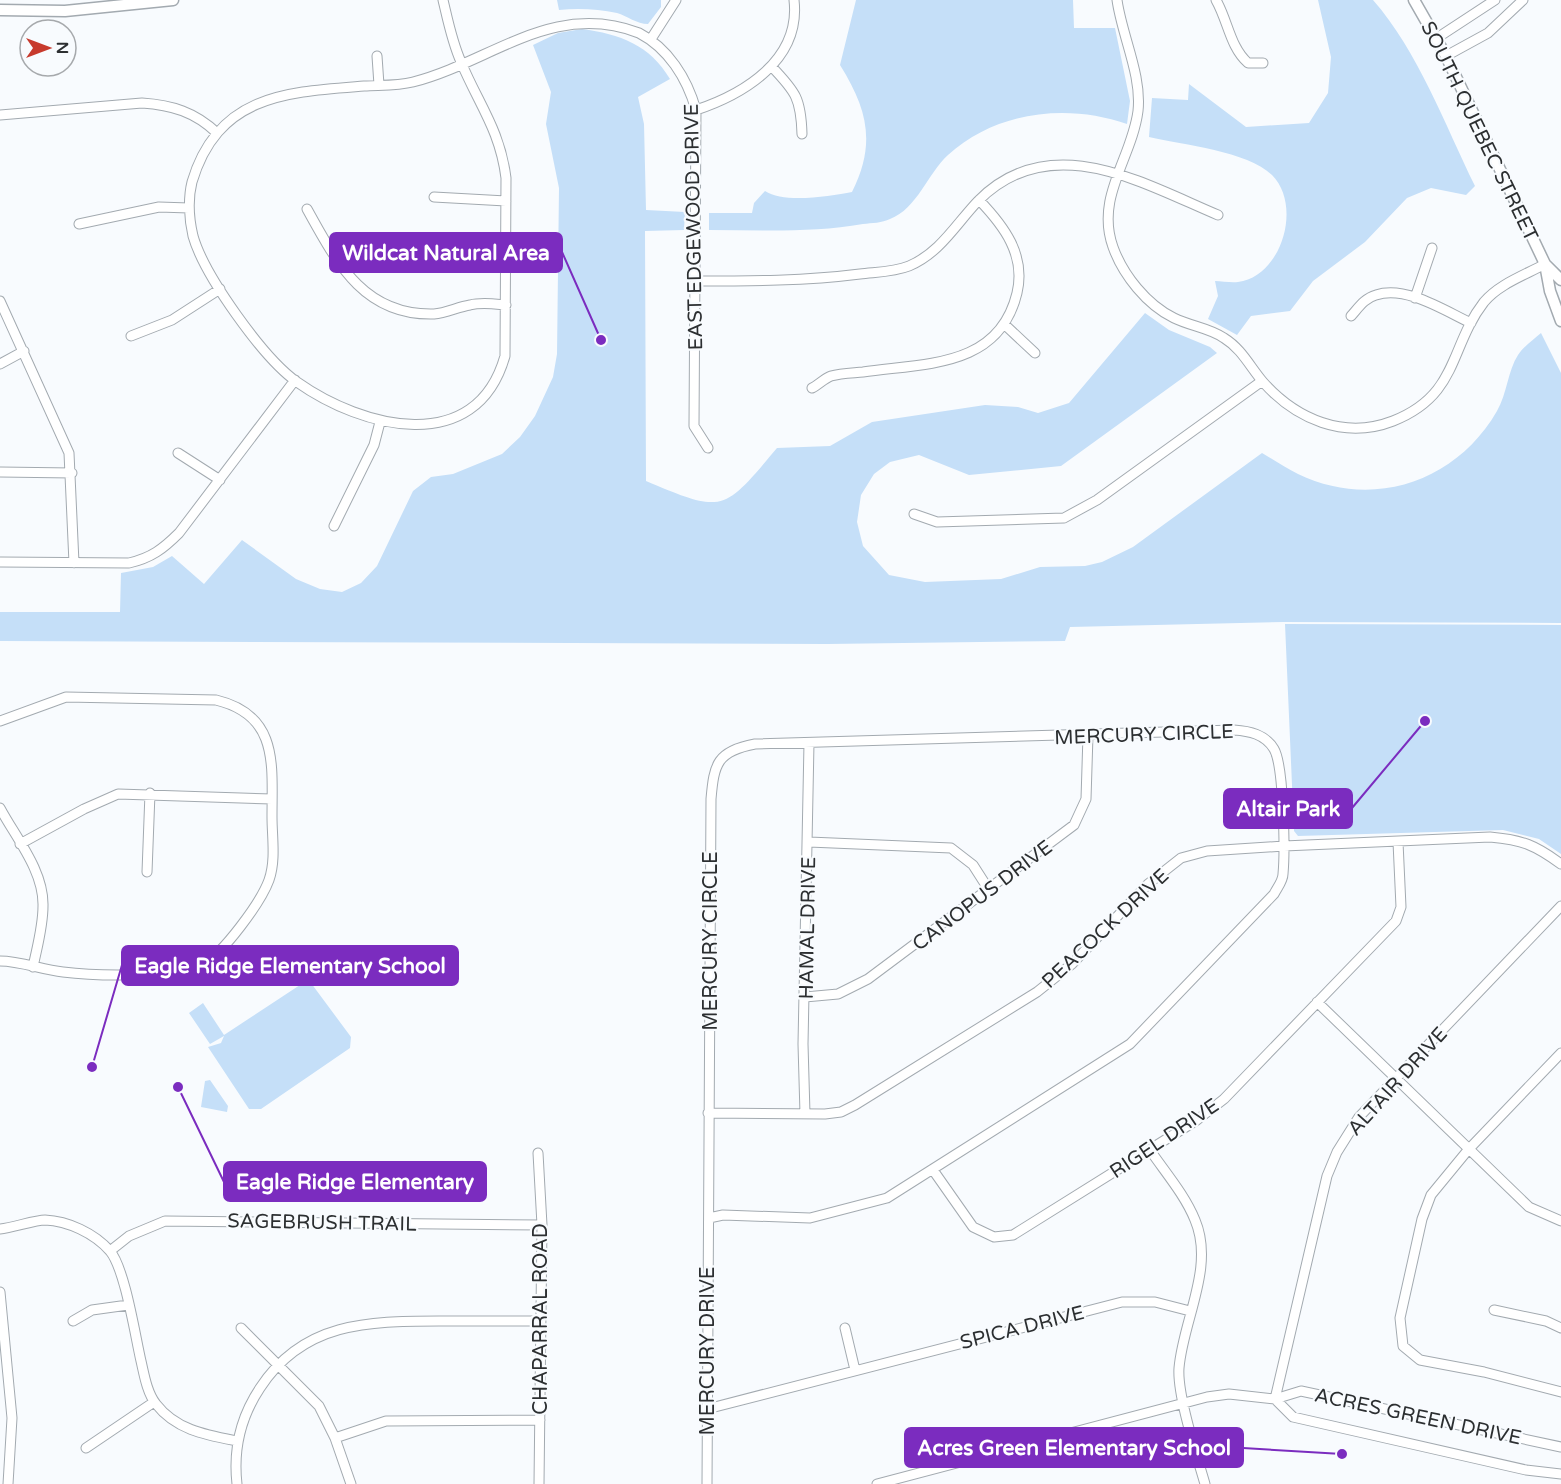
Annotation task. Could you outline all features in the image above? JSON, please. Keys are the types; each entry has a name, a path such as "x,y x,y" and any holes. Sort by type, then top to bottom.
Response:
{"main road":[{"path":"0,10 14,6 65,11 173,0"},
{"name":"SOUTH QUEBEC STREET","path":"1414,0 1446,56 1545,264 1550,291 1561,321"},
{"name":"SOUTH QUEBEC STREET","path":"1545,264 1561,280"}],"street":[{"path":"0,115 142,103 164,104 203,120 217,133 198,166 191,185 189,208 193,235 201,258 258,342 295,380 317,394 380,422 410,425 433,423 460,416 476,406 499,376 505,356 506,178 500,142 461,62 443,0"},
{"path":"651,39 676,0"},
{"path":"696,110 739,93 772,68 792,28 794,0"},
{"path":"1118,0 1138,88 1138,100 1132,130 1109,198 1109,222 1113,246 1135,285 1152,304 1174,318 1223,337 1237,348 1262,381 1288,407 1310,419 1332,426 1376,426 1410,412 1436,392 1455,363 1471,322 1494,292 1545,264"},
{"path":"1216,0 1227,18 1236,52 1248,63 1263,63"},
{"path":"1437,38 1495,0"},
{"path":"1446,56 1488,33 1523,0"},
{"name":"EAST EDGEWOOD DRIVE","path":"217,133 231,119 270,98 298,91 413,82 552,23 574,20 615,24 651,39 668,55 682,76 696,110 694,426 708,448"},
{"path":"377,56 379,86"},
{"path":"772,68 796,93 801,107 802,134"},
{"path":"696,281 814,280 908,266 938,248 979,200 998,184 1035,168 1073,164 1117,172 1218,215"},
{"path":"434,197 506,201"},
{"path":"812,388 830,376 947,360 970,354 990,340 1004,324 1014,304 1019,284 1018,265 1012,243 1002,224 979,200"},
{"path":"79,224 150,208 189,208"},
{"path":"307,209 338,263 354,283 375,297 397,307 433,314 471,304 506,305"},
{"path":"1415,298 1432,248"},
{"path":"131,336 172,320 220,289"},
{"path":"1351,316 1365,300 1378,294 1396,293 1415,298 1471,322"},
{"path":"0,301 62,432 72,473 74,563"},
{"path":"1004,324 1035,353"},
{"path":"0,364 24,351"},
{"path":"0,562 129,563 147,559 163,549 179,533 295,380"},
{"path":"914,514 937,522 1064,518 1097,500 1262,381"},
{"path":"334,526 374,445 380,422"},
{"path":"178,453 220,480"},
{"path":"0,472 72,473"},
{"path":"0,721 66,697 196,699 233,704 260,726 269,744 273,779 273,864 268,881 259,898 222,949 204,964 186,971 165,974 63,973 0,961"},
{"name":"MERCURY CIRCLE","path":"1234,730 1252,732 1274,749 1278,762 1284,846 1283,877 1274,894 1130,1044 887,1198 810,1218 723,1215 709,1218 711,799 714,770 725,753 739,747 809,743 1234,730"},
{"name":"CANOPUS DRIVE","path":"805,997 823,997 853,988 989,890 1074,825 1086,799 1088,735"},
{"name":"HAMAL DRIVE","path":"805,1114 809,743"},
{"path":"20,844 106,798 118,794 150,793 272,799"},
{"path":"147,872 150,793"},
{"path":"0,808 37,873 43,903 42,922 33,967"},
{"name":"PEACOCK DRIVE","path":"708,1113 805,1114 841,1112 855,1105 1037,992 1072,964 1148,884 1181,858 1207,851 1490,837 1517,839 1536,846 1561,864"},
{"path":"809,842 951,848 973,865 989,890"},
{"name":"RIGEL DRIVE","path":"933,1170 973,1227 994,1237 1013,1235 1197,1120 1224,1099 1396,921 1401,907 1398,842"},
{"name":"ALTAIR DRIVE","path":"1275,1400 1330,1168 1337,1152 1359,1117 1561,906"},
{"path":"1317,1002 1395,1080 1529,1207 1561,1221"},
{"path":"1561,1053 1468,1150 1431,1195 1422,1219 1400,1318 1403,1346 1420,1360 1561,1392"},
{"path":"1150,1150 1195,1218 1200,1236 1200,1269 1179,1368 1180,1388 1205,1484"},
{"name":"CHAPARRAL ROAD","path":"538,1153 542,1225 539,1484"},
{"name":"MERCURY DRIVE","path":"707,1484 709,1218"},
{"path":"0,1229 42,1220 60,1222 80,1228 110,1251 119,1270 145,1378 154,1402 177,1424 192,1431 237,1441"},
{"name":"SAGEBRUSH TRAIL","path":"110,1251 129,1236 165,1221 542,1225"},
{"path":"0,1292 12,1418 8,1484"},
{"name":"SPICA DRIVE","path":"707,1409 1122,1302 1155,1302 1190,1311"},
{"path":"73,1321 92,1310 128,1305"},
{"path":"1494,1310 1546,1322 1561,1328"},
{"path":"237,1484 234,1463 237,1441 251,1401 278,1364 316,1337 364,1323 540,1321"},
{"path":"241,1328 320,1406 335,1438 351,1484"},
{"path":"845,1328 855,1370"},
{"name":"ACRES GREEN DRIVE","path":"877,1484 1184,1403 1229,1394 1275,1400 1301,1391 1561,1447"},
{"name":"ACRES GREEN DRIVE","path":"1275,1400 1293,1417 1526,1470 1561,1474"},
{"path":"86,1448 154,1402"},
{"path":"335,1438 386,1421 540,1420"}],"shaded area":[{"path":"557,0 661,0 661,7 648,24 610,12 588,9 559,10"},
{"path":"856,0 1073,0 1074,28 1115,28 1130,101 1127,124 1104,117 1057,113 1010,120 967,140 948,155 908,207 884,221 806,230 709,230 709,213 752,213 754,203 765,191 773,195 795,198 852,192 860,175 864,158 866,127 857,97 840,65"},
{"path":"1318,0 1373,0 1404,42 1417,65 1475,186 1466,195 1431,188 1407,198 1365,242 1313,281 1290,311 1251,316 1237,335 1208,319 1218,296 1215,281 1238,282 1253,277 1266,268 1276,254 1283,238 1286,221 1286,204 1281,188 1272,175 1247,160 1214,150 1149,137 1152,98 1188,100 1189,84 1246,127 1309,123 1328,93 1331,57"},
{"path":"582,29 609,34 633,43 653,58 670,79 638,97 644,124 646,210 685,212 684,230 645,231 646,481 692,499 707,502 720,501 745,485 777,448 830,446 872,422 985,405 1018,407 1038,413 1069,403 1145,313 1169,330 1210,347 1217,353 1061,466 969,475 919,455 890,462 874,474 861,495 857,522 863,546 889,575 925,582 1001,579 1040,567 1085,566 1102,562 1133,547 1262,453 1298,474 1326,485 1355,489 1383,489 1410,483 1436,472 1459,456 1480,436 1497,411 1518,355 1541,333 1561,373 1561,623 1283,622 1070,627 1065,641 827,644 0,641 0,612 120,612 121,573 153,567 172,556 204,584 242,540 296,579 320,589 342,592 361,583 377,566 413,491 431,477 453,474 502,454 520,437 535,416 553,377 557,354 559,188 546,124 551,92 533,45 558,33"},
{"path":"1285,624 1561,625 1561,854 1539,839 1503,830 1298,836 1294,831"},
{"path":"303,983 311,983 351,1037 350,1048 261,1109 249,1109 208,1047 221,1043 224,1036 210,1044 189,1013 203,1003 224,1035"},
{"path":"210,1080 228,1106 227,1112 201,1107 205,1081"}],"place":[{"name":"Wildcat Natural Area","path":"601,340"},
{"name":"Altair Park","path":"1425,721"},
{"name":"Eagle Ridge Elementary School","path":"92,1067"},
{"name":"Eagle Ridge Elementary","path":"178,1087"},
{"name":"Acres Green Elementary School","path":"1342,1454"}]}
